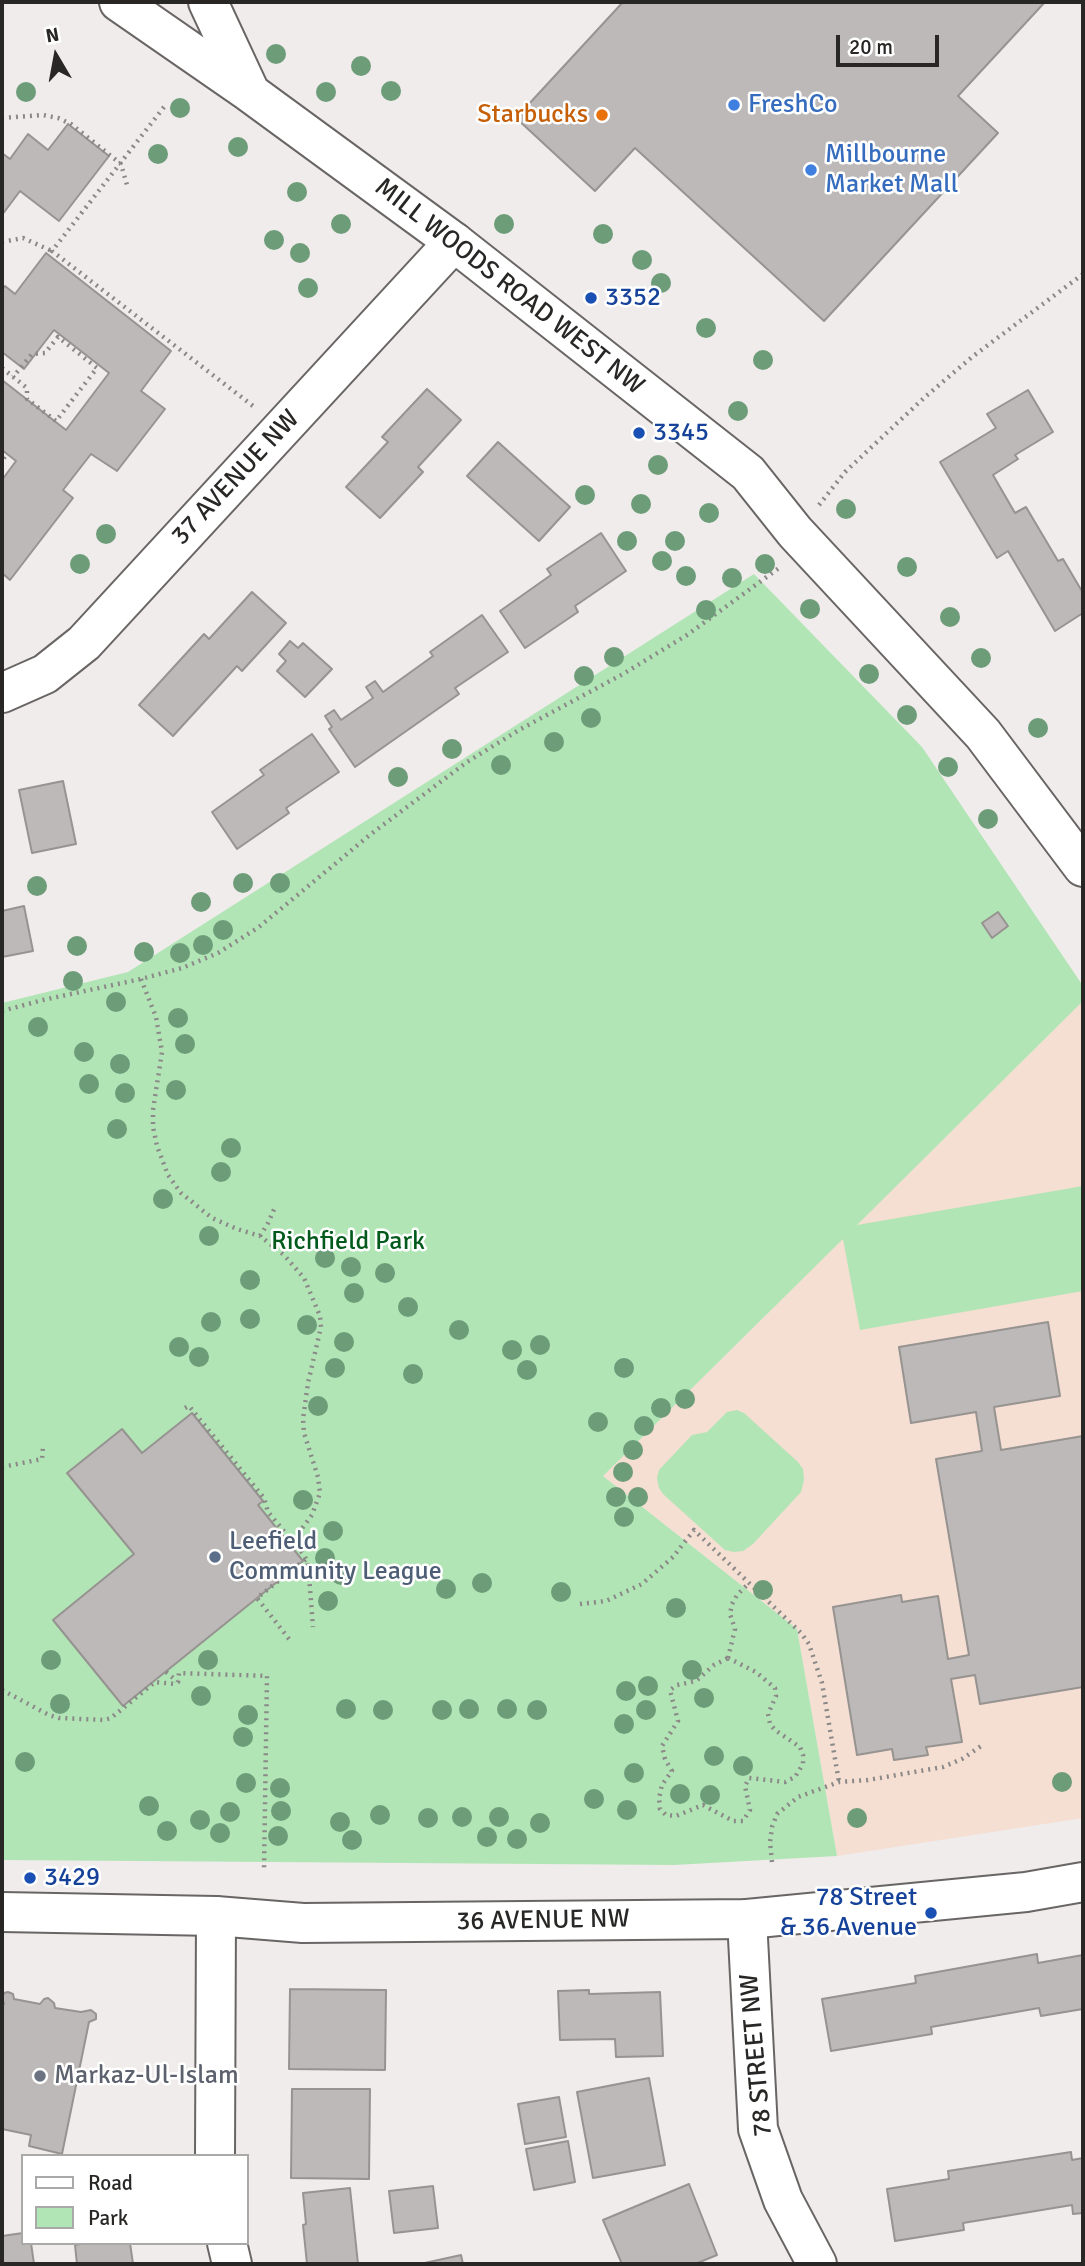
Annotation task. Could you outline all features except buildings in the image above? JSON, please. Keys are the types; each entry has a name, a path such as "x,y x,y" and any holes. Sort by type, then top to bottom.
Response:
{"street":[{"name":"MILL WOODS ROAD WEST NW","path":"119,2 249,92 454,242 748,473 795,532 983,734 1083,867"},
{"path":"208,2 249,92"},
{"name":"37 AVENUE NW","path":"2,693 46,674 84,643 454,242"},
{"name":"36 AVENUE NW","path":"2,1913 216,1916 303,1923 747,1919 1026,1892 1083,1882"},
{"path":"215,2154 216,1916"},
{"name":"78 STREET NW","path":"747,1919 758,2129 783,2200 817,2264"},
{"path":"227,2245 232,2264"}],"path":[{"path":"52,251 164,107"},
{"path":"2,118 43,116 58,118 71,124 121,164 127,185"},
{"path":"2,242 23,238 52,251 254,407"},
{"path":"2,1011 182,968 218,953 259,927 418,797 467,762 688,635 779,568 795,532 845,472 925,397 972,357 1083,274"},
{"path":"2,368 13,377 27,388 27,399 56,421 97,368 58,337 45,353 32,354 13,377"},
{"path":"2,452 6,455 2,461"},
{"path":"141,979 156,1017 161,1041 153,1127 168,1175 181,1193 212,1218 260,1236 284,1255 304,1278 321,1322 303,1404 304,1433 318,1477 320,1493 312,1516 292,1542"},
{"path":"260,1236 276,1205"},
{"path":"185,1408 189,1406 264,1498 268,1512 306,1559 313,1627"},
{"path":"2,1466 42,1459 43,1446"},
{"path":"580,1604 606,1601 642,1584 673,1557 694,1530 801,1633 809,1644 822,1683 839,1782"},
{"path":"289,1639 257,1598 306,1559"},
{"path":"728,1658 734,1629 730,1614 732,1604 749,1583"},
{"path":"728,1658 755,1672 775,1688 776,1696 768,1714 770,1724 800,1747 803,1764 791,1780 778,1783 749,1778 745,1786 750,1810 743,1821 733,1821 703,1805 676,1816 666,1815 660,1809 659,1798 662,1785 672,1771 662,1746 678,1721 670,1690 677,1685 696,1681 714,1665 728,1658"},
{"path":"166,1672 178,1682"},
{"path":"178,1682 179,1673 267,1676 264,1871"},
{"path":"2,1690 59,1718 104,1720 111,1718 155,1682 178,1682"},
{"path":"772,1862 771,1835 778,1814 798,1797 839,1782 943,1768 984,1744"}],"shaded area":[{"path":"1083,1001 1083,1818 837,1856 797,1629 603,1476"}],"green space":[{"name":"Richfield Park","path":"754,574 922,747 1083,986 1083,1001 857,1225 1083,1186 1083,1291 860,1330 843,1239 603,1476 797,1629 837,1856 674,1865 2,1860 2,1003 128,972"},
{"path":"737,1410 744,1413 798,1462 803,1469 804,1480 801,1492 753,1544 743,1551 734,1552 725,1550 663,1494 657,1478 659,1470 692,1435 707,1432 727,1412"}],"place":[{"name":"FreshCo","path":"734,105"},
{"name":"Starbucks","path":"602,115"},
{"name":"Millbourne Market Mall","path":"811,170"},
{"name":"3352","path":"591,298"},
{"name":"3345","path":"639,433"},
{"name":"Leefield Community League","path":"215,1557"},
{"name":"3429","path":"30,1878"},
{"name":"78 Street & 36 Avenue","path":"931,1913"},
{"name":"Markaz-Ul-Islam","path":"40,2076"}]}
